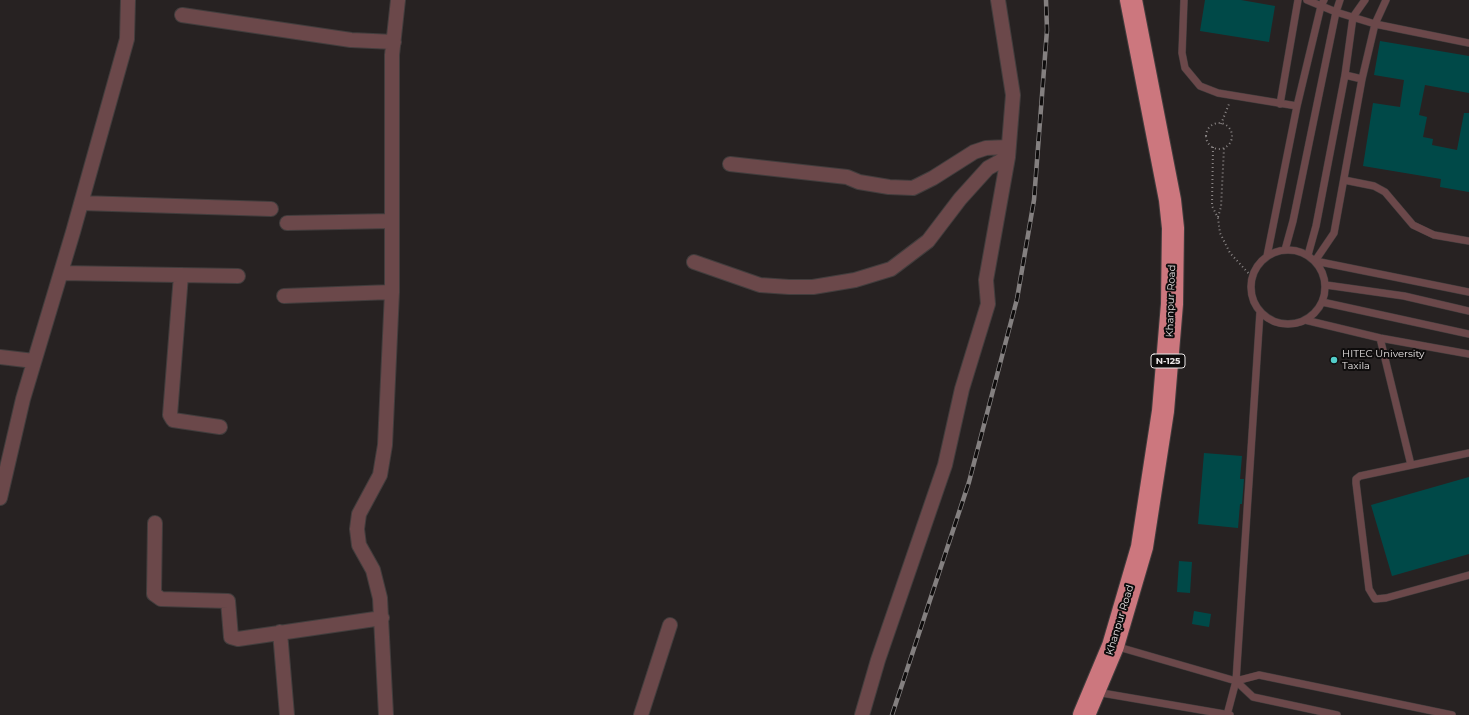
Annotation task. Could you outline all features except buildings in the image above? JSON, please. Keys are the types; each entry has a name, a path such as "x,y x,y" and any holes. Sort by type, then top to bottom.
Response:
{"highway":[{"name":"Khanpur Road","path":"1084,715 1114,646 1142,547 1163,411 1172,304 1173,228 1170,200 1132,0"}],"street":[{"path":"0,498 23,399 128,39 128,0"},
{"path":"386,715 380,598 373,570 359,545 357,528 359,514 380,475 385,445 392,292 394,42 398,0"},
{"path":"862,715 878,660 945,465 962,389 988,304 986,280 1008,152 1012,95 998,0"},
{"path":"182,14 352,40 394,42"},
{"path":"730,164 847,177 859,182 889,187 913,188 933,178 974,152 986,148 1008,152"},
{"path":"694,262 760,285 789,287 812,287 855,280 891,269 928,242 960,199 988,168 1008,152"},
{"path":"81,203 271,209"},
{"path":"287,223 392,222"},
{"path":"61,273 238,276"},
{"path":"181,275 170,415 173,420 220,427"},
{"path":"284,296 392,292"},
{"path":"0,357 34,361"},
{"path":"155,523 154,594 161,599 228,601 231,637 238,639 382,618"},
{"path":"641,715 670,625"},
{"path":"280,632 287,715"}],"lane":[{"path":"1184,0 1182,53 1185,68 1200,86 1218,93 1297,106"},
{"path":"1280,104 1298,0"},
{"path":"1307,0 1323,3 1336,12 1375,24 1469,43"},
{"path":"1285,250 1293,221 1336,12 1340,0"},
{"path":"1308,255 1316,226 1345,75 1354,17 1365,0"},
{"path":"1315,261 1334,233 1362,79 1375,24 1386,0"},
{"path":"1266,256 1297,106 1323,3"},
{"path":"1345,75 1362,79"},
{"path":"1344,180 1374,186 1385,192 1413,225 1434,235 1469,241"},
{"path":"1285,250 1299,251 1308,255 1321,269 1326,285 1322,302 1313,314 1305,320 1296,324 1276,323 1260,312 1251,295 1252,276 1256,267 1266,256 1285,250"},
{"path":"1315,261 1469,292"},
{"path":"1326,285 1404,296 1469,311"},
{"path":"1322,302 1469,334"},
{"path":"1094,692 1228,715 1236,681 1260,312"},
{"path":"1305,320 1380,338 1469,354"},
{"path":"1380,338 1411,465"},
{"path":"1469,453 1360,476 1356,479 1369,590 1374,599 1386,598 1469,575"},
{"path":"1114,646 1236,681 1253,697 1337,715"},
{"path":"1236,681 1259,674 1452,715"}],"path":[{"path":"1222,124 1233,96"},
{"path":"1213,147 1224,148 1230,143 1232,133 1230,129 1222,124 1216,124 1208,130 1207,139 1213,147 1212,206 1218,218 1220,233 1226,247 1252,276"},
{"path":"1218,218 1222,207 1224,148"}],"railway":[{"path":"892,715 969,482 1017,299 1034,200 1047,30 1046,0"}],"place":[{"name":"HITEC University Taxila","path":"1334,360"}]}
